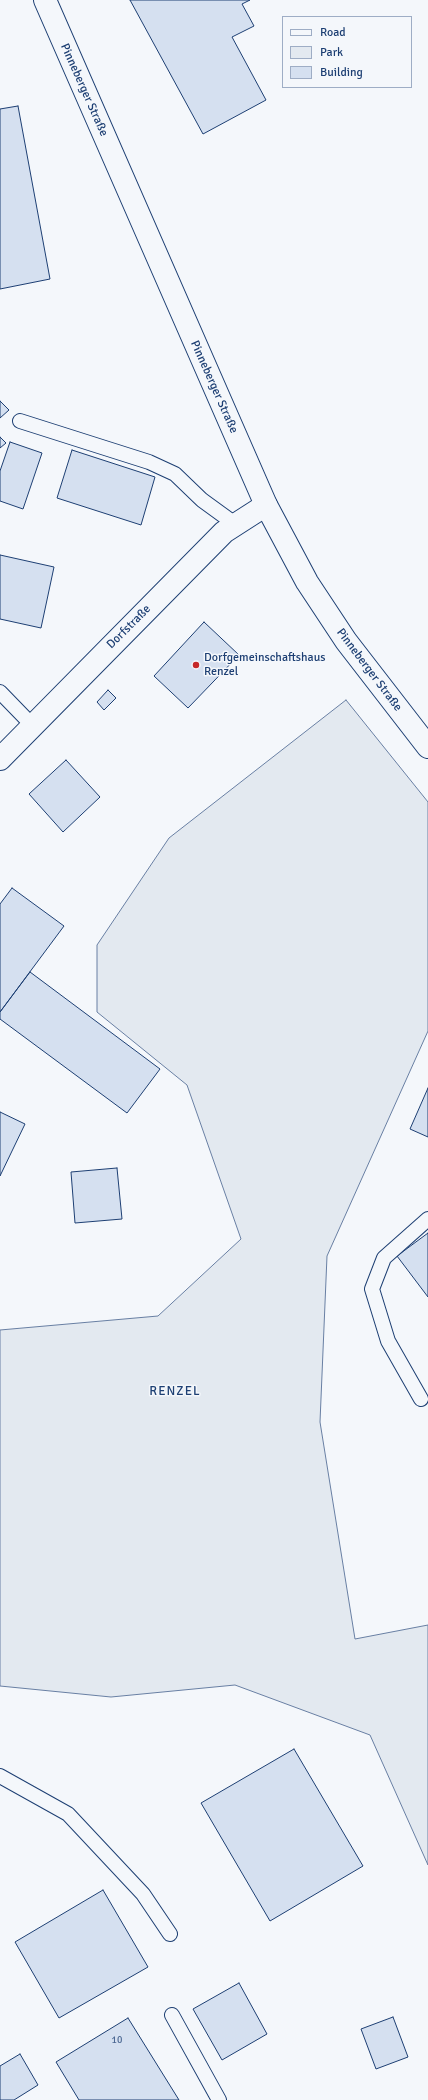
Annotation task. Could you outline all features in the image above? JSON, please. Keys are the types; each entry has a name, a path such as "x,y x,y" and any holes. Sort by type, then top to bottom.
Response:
{"main road":[{"name":"Pinneberger Straße","path":"45,0 266,505 307,582 346,641 428,747"},
{"name":"Dorfstraße","path":"0,758 224,532 266,505"}],"lane":[{"path":"20,421 149,462 175,474 202,500 235,524"},
{"path":"0,692 32,725"},
{"path":"421,1399 388,1340 372,1289 384,1258 428,1219"},
{"path":"0,1776 68,1814 144,1894 170,1934"},
{"path":"172,2015 219,2100"}],"green space":[{"path":"346,700 428,802 428,1031 327,1256 320,1422 355,1639 428,1625 428,1865 370,1735 235,1685 111,1697 0,1686 0,1330 158,1316 241,1239 187,1085 97,1012 97,945 169,838"}],"building":[{"path":"130,0 250,0 242,4 254,26 232,37 266,100 203,134"},
{"path":"18,106 50,279 0,289 0,109"},
{"path":"0,401 9,410 0,418"},
{"path":"0,437 6,443 0,448"},
{"path":"10,442 42,453 23,509 0,501 0,471"},
{"path":"72,450 155,477 141,525 57,498"},
{"path":"0,555 54,567 41,628 0,619"},
{"name":"Dorfgemeinschaftshaus Renzel","path":"204,622 239,655 188,708 154,676"},
{"path":"108,690 116,698 104,710 97,702"},
{"path":"66,760 100,797 63,832 29,794"},
{"path":"12,888 64,926 0,1012 0,904"},
{"path":"30,972 160,1069 127,1113 0,1019 0,1012"},
{"path":"428,1088 428,1137 410,1129"},
{"path":"0,1112 25,1124 0,1176"},
{"path":"117,1168 122,1219 75,1223 71,1172"},
{"path":"428,1233 428,1297 397,1256"},
{"path":"294,1749 363,1866 270,1921 201,1803"},
{"path":"103,1890 148,1967 59,2018 15,1942"},
{"path":"239,1983 267,2034 222,2060 193,2009"},
{"path":"393,2017 408,2057 376,2069 361,2029"},
{"path":"128,2018 179,2100 79,2100 56,2062"},
{"path":"20,2054 38,2085 14,2100 0,2100 0,2066"}],"place":[{"name":"Dorfgemeinschaftshaus Renzel","path":"196,665"}],"district":[{"name":"RENZEL","path":"175,1392"}]}
